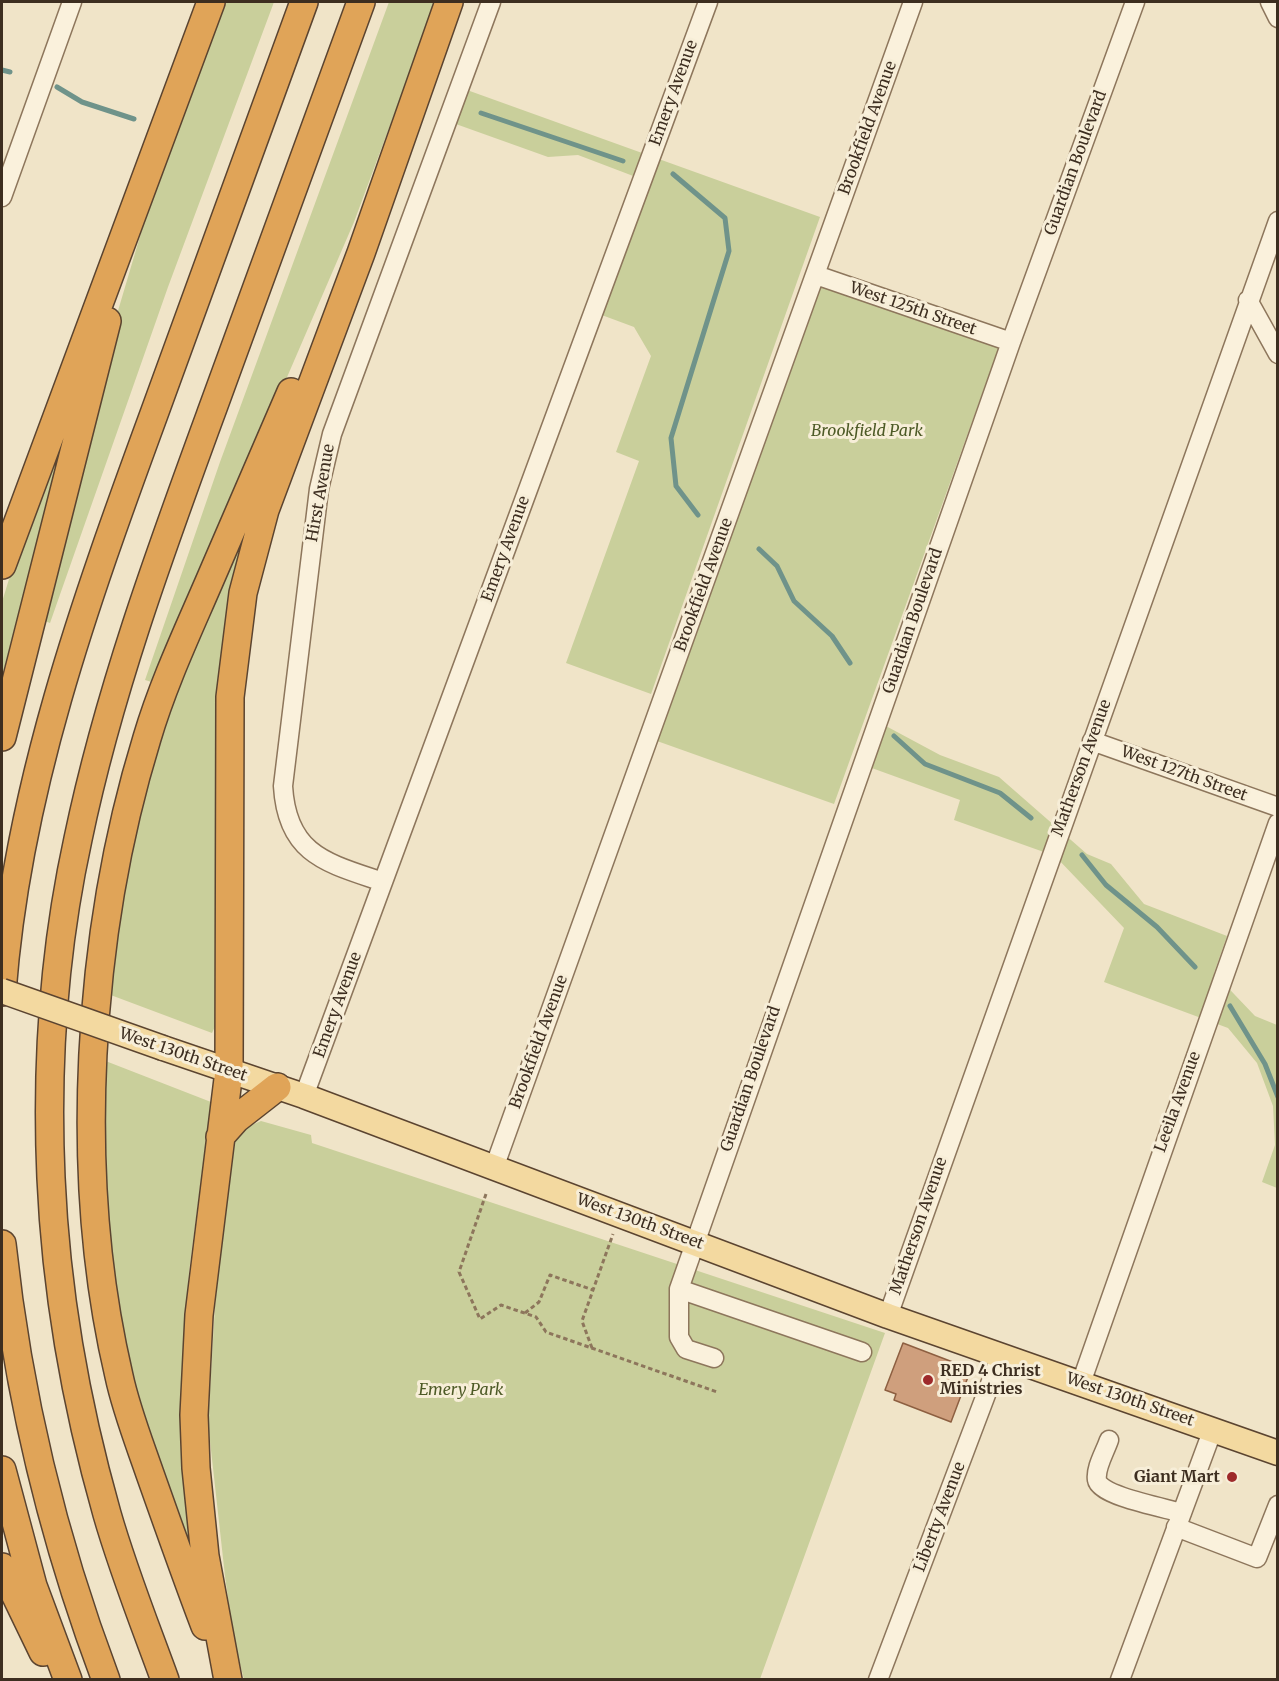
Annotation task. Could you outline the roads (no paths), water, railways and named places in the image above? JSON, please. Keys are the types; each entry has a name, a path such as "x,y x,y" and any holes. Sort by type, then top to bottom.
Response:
{"highway":[{"path":"2,565 106,278 132,218 211,2"},
{"path":"2,992 16,868 48,729 74,643 124,495 304,2"},
{"path":"165,1680 108,1518 79,1402 66,1330 51,1179 51,1056 58,967 79,832 104,730 128,650 162,548 361,2"},
{"path":"227,1680 206,1556 196,1468 194,1415 199,1315 229,1071 230,698 243,593 265,510 361,253 449,2"},
{"path":"227,1680 136,1434 119,1380 107,1315 95,1200 93,1122 94,1065 103,944 119,843 147,736 166,684 400,137"},
{"path":"2,736 132,218"},
{"path":"220,1137 236,1119 277,1087"},
{"path":"2,1244 16,1359 34,1448 60,1542 106,1680"},
{"path":"2,1470 33,1586 68,1680"},
{"path":"2,1567 24,1618 58,1680"}],"main road":[{"name":"West 130th Street","path":"2,992 304,1096 888,1316 1278,1452"}],"street":[{"path":"2,197 72,2"},
{"name":"Hirst Avenue","path":"383,882 324,862 306,847 293,830 284,806 283,786 317,501 332,434 491,2"},
{"name":"Emery Avenue","path":"304,1096 708,2"},
{"name":"Brookfield Avenue","path":"494,1168 913,2"},
{"name":"Guardian Boulevard","path":"714,1358 686,1349 679,1337 679,1289 1011,342 1135,2"},
{"path":"1270,2 1278,18"},
{"name":"Matherson Avenue","path":"888,1316 1278,220"},
{"name":"West 125th Street","path":"816,275 1011,342"},
{"path":"1248,300 1278,354"},
{"name":"West 127th Street","path":"1092,741 1278,807"},
{"name":"Leeila Avenue","path":"1081,1383 1278,823"},
{"path":"679,1289 862,1352"},
{"name":"Liberty Avenue","path":"878,1680 1001,1355"},
{"path":"1120,1680 1213,1429"},
{"path":"1109,1440 1097,1473 1097,1483 1100,1488 1179,1520 1257,1558 1278,1505"}],"waterway":[{"path":"2,70 10,72"},
{"path":"57,87 82,102 134,119"},
{"path":"481,113 623,161"},
{"path":"673,174 725,218 729,251 671,438 676,486 698,515"},
{"path":"759,549 777,566 794,601 832,636 850,663"},
{"path":"894,736 925,764 1000,793 1031,818"},
{"path":"1082,855 1106,885 1157,927 1195,967"},
{"path":"1230,1006 1265,1064 1278,1097"}],"place":[{"name":"RED 4 Christ Ministries","path":"928,1380"},
{"name":"Giant Mart","path":"1232,1477"}],"park label":[{"name":"Brookfield Park","path":"867,431"},
{"name":"Emery Park","path":"461,1390"}]}
